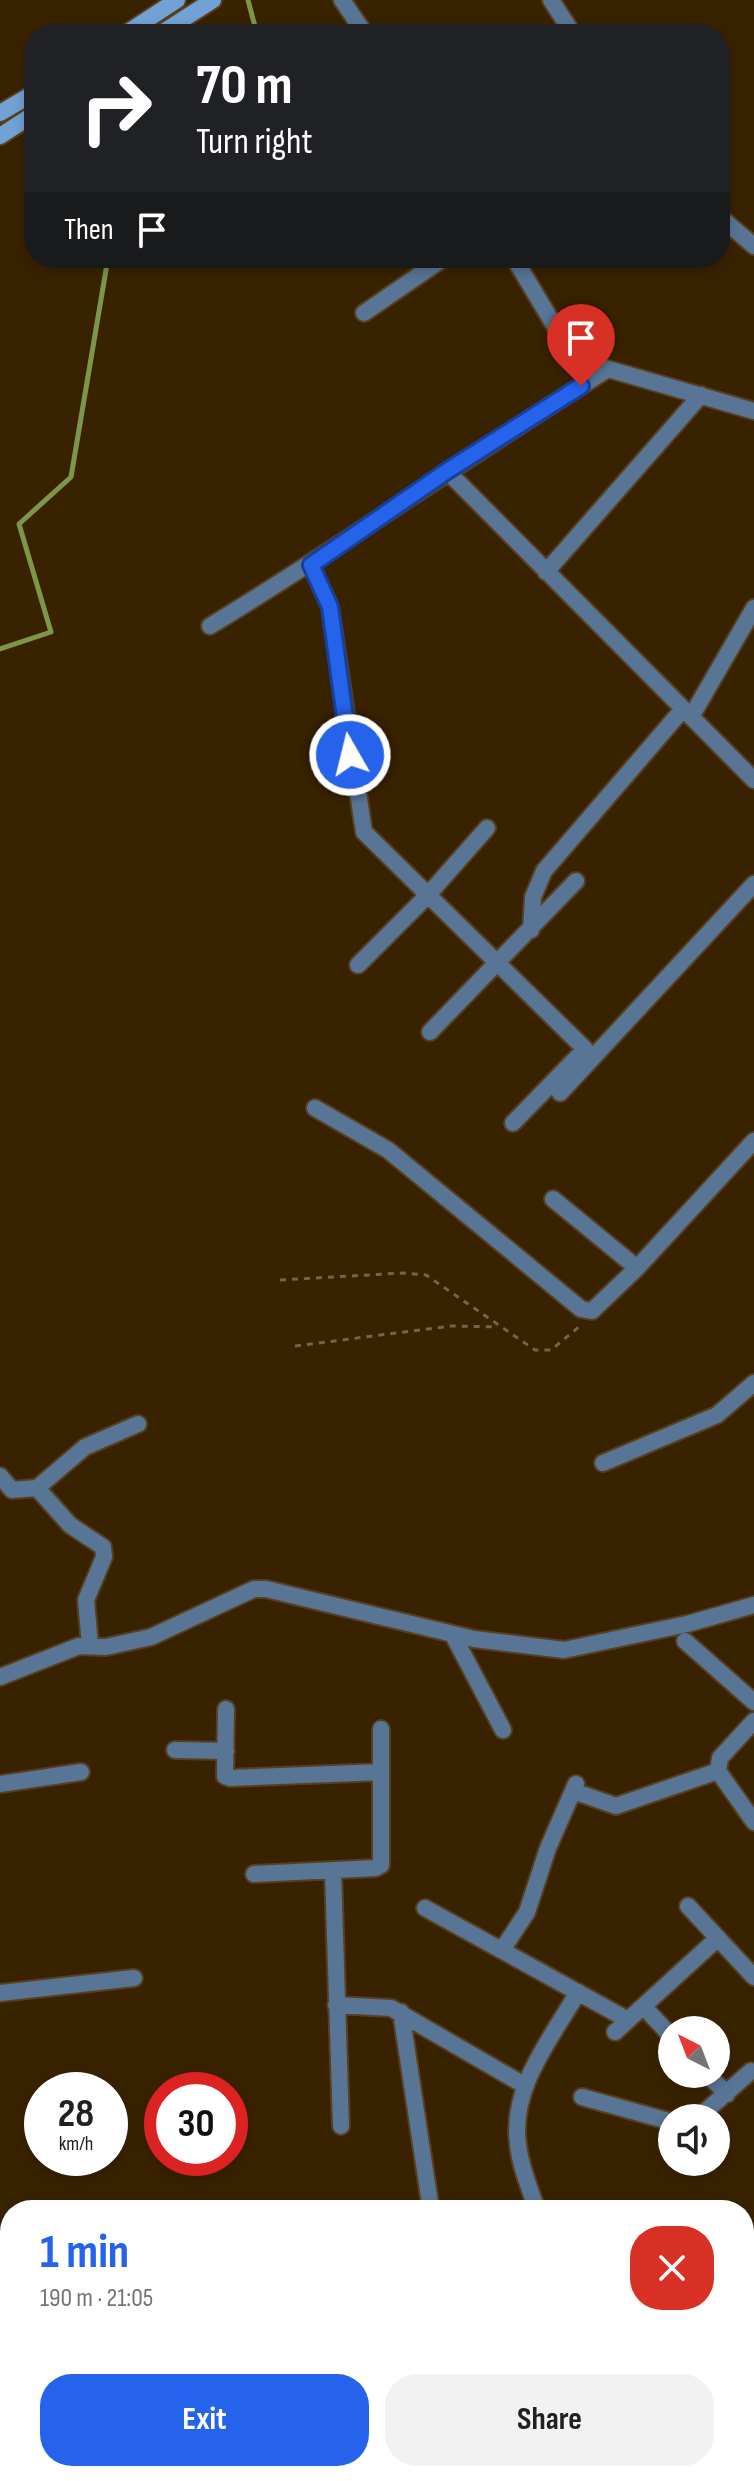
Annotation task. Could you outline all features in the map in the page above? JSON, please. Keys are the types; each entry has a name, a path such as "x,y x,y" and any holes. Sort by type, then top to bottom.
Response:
{"street":[{"path":"140,24 177,0"},
{"path":"176,24 213,0"},
{"path":"342,0 358,24"},
{"path":"551,0 567,24"},
{"path":"0,113 24,99"},
{"path":"0,136 24,120"},
{"path":"730,226 754,246"},
{"path":"364,313 429,268"},
{"path":"520,268 557,330 608,369 754,411"},
{"path":"210,626 311,565 447,471 608,369"},
{"path":"546,572 701,395"},
{"path":"447,471 754,780"},
{"path":"311,565 330,607 364,832 585,1049"},
{"path":"531,930 533,897 544,871 687,713 754,608"},
{"path":"358,965 427,896 487,828"},
{"path":"430,1032 498,966 576,881"},
{"path":"560,1093 754,884"},
{"path":"513,1123 585,1049 609,1042"},
{"path":"315,1108 388,1150 581,1309 592,1311 637,1268 754,1141"},
{"path":"553,1199 637,1268"},
{"path":"603,1463 717,1415 754,1383"},
{"path":"0,1476 12,1490 37,1488 85,1447 138,1424"},
{"path":"37,1488 70,1525 103,1547 104,1557 86,1600 90,1645"},
{"path":"0,1677 90,1645 106,1647 151,1637 254,1589 266,1589 453,1635 532,1649 564,1650 658,1631 754,1605"},
{"path":"453,1635 503,1730"},
{"path":"685,1641 754,1702"},
{"path":"226,1709 225,1776 381,1772"},
{"path":"754,1721 720,1758 718,1771 754,1822"},
{"path":"254,1874 376,1868 381,1865 381,1729"},
{"path":"175,1750 226,1751"},
{"path":"502,1950 527,1912 548,1848 575,1787 616,1806 718,1771"},
{"path":"0,1784 81,1772"},
{"path":"333,1871 341,2126"},
{"path":"688,1906 754,1977"},
{"path":"425,1908 628,2020"},
{"path":"615,2032 718,1938"},
{"path":"0,1993 134,1978"},
{"path":"534,2200 518,2147 518,2104 524,2085 578,1992"},
{"path":"336,2005 391,2008 401,2012 524,2085"},
{"path":"643,2006 658,2022"},
{"path":"401,2012 429,2200"},
{"path":"715,2104 751,2071"},
{"path":"721,2088 727,2094"},
{"path":"582,2097 658,2118"}],"path":[{"path":"280,1280 403,1273 426,1275 535,1350 551,1350 574,1334 592,1311"},
{"path":"295,1346 451,1326 502,1327"}],"waterway":[{"path":"248,0 254,24"},
{"path":"0,649 51,632 19,524 71,477 106,268"}],"route":[{"path":"350,755 330,607 311,565 447,471 581,386"}]}
